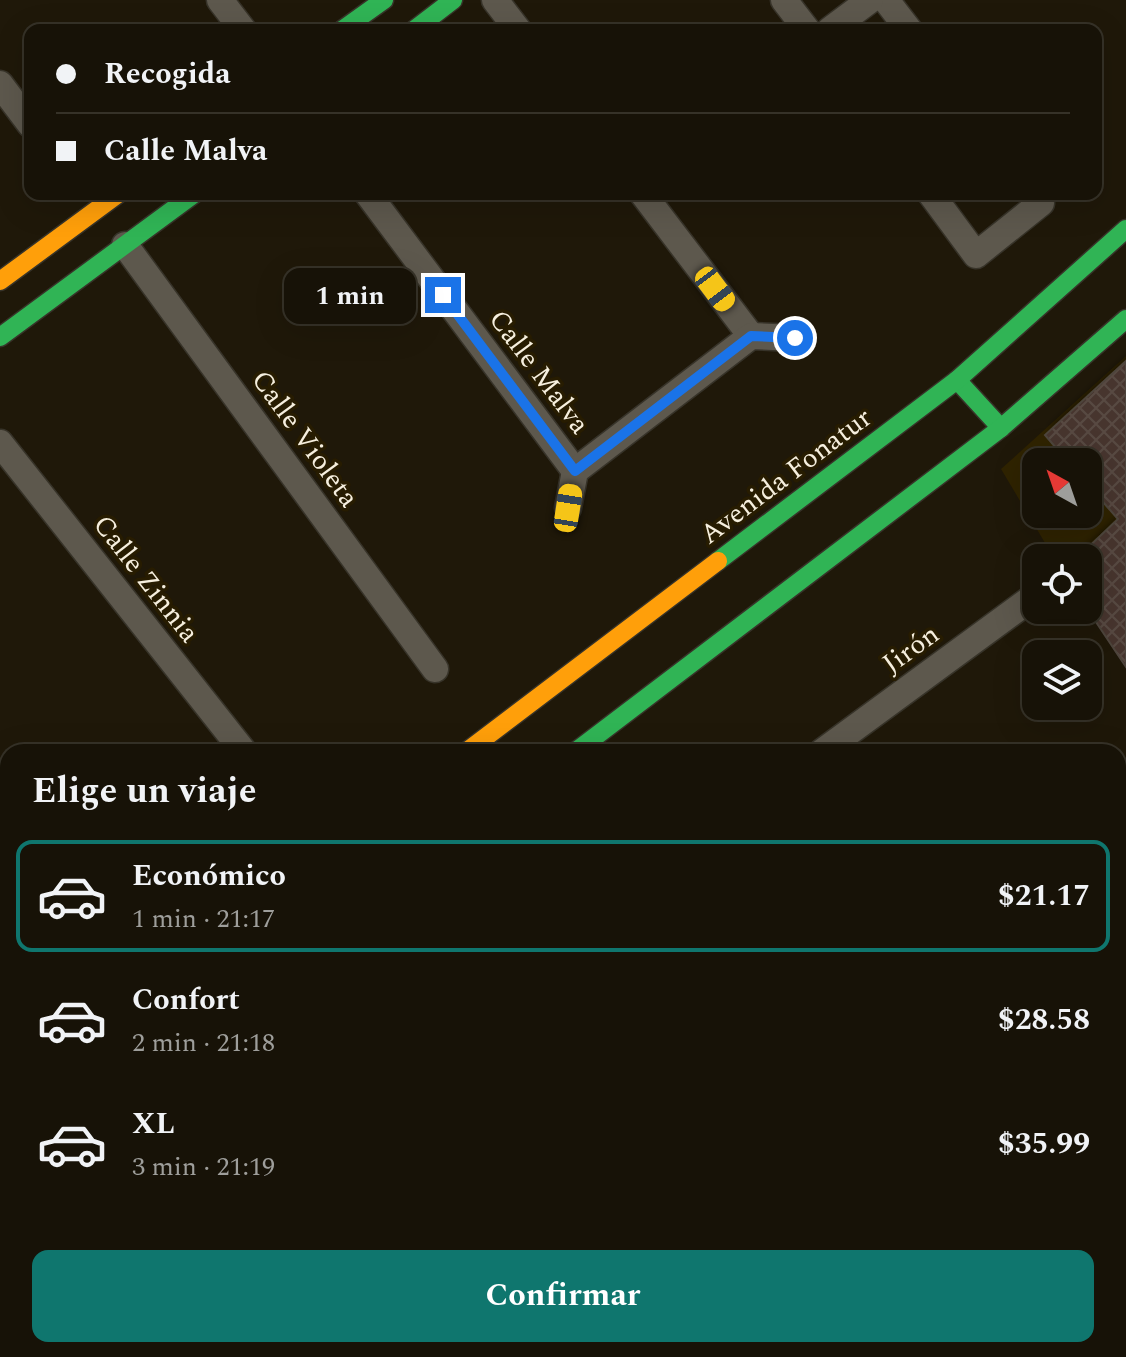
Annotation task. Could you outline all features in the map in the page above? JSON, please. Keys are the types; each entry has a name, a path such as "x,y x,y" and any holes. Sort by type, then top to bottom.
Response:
{"main road":[{"path":"350,24 384,0"},
{"path":"422,24 453,0"},
{"path":"0,337 186,200"},
{"path":"0,281 89,203"},
{"name":"Avenida Fonatur","path":"477,744 957,380 1126,229"},
{"path":"586,744 1001,428 1126,319"},
{"path":"957,380 1001,428"}],"street":[{"path":"220,0 238,24"},
{"path":"495,0 513,24"},
{"path":"784,0 802,24"},
{"path":"838,24 870,0"},
{"path":"886,0 904,24"},
{"path":"0,84 24,116"},
{"name":"Calle Malva","path":"372,200 575,471"},
{"path":"648,200 751,336"},
{"path":"935,200 976,255 1041,203 1039,200"},
{"name":"Calle Violeta","path":"125,245 435,669"},
{"path":"568,508 575,471 751,336 795,338"},
{"name":"Calle Zinnia","path":"0,443 238,744"},
{"name":"Jirón","path":"833,744 1022,605"}],"shaded area":[{"path":"1126,356 1126,667 1097,624 1102,624 1102,544 1046,544 1036,528 1102,528 1102,448 1024,448"},
{"path":"1022,450 1022,504 1001,469"}],"building":[{"path":"1126,361 1126,667 1097,624 1102,624 1102,544 1092,544 1118,519 1102,501 1102,448 1056,448 1045,435"}],"traffic: fast":[{"path":"350,24 384,0"},
{"path":"422,24 453,0"},
{"path":"0,337 186,200"},
{"path":"718,561 957,380 1126,229"},
{"path":"586,744 1001,428 1126,319"},
{"path":"957,380 1001,428"}],"traffic: slow":[{"path":"0,281 110,200"},
{"path":"477,744 718,561"}],"route":[{"path":"443,295 575,471 751,336 795,338"}]}
